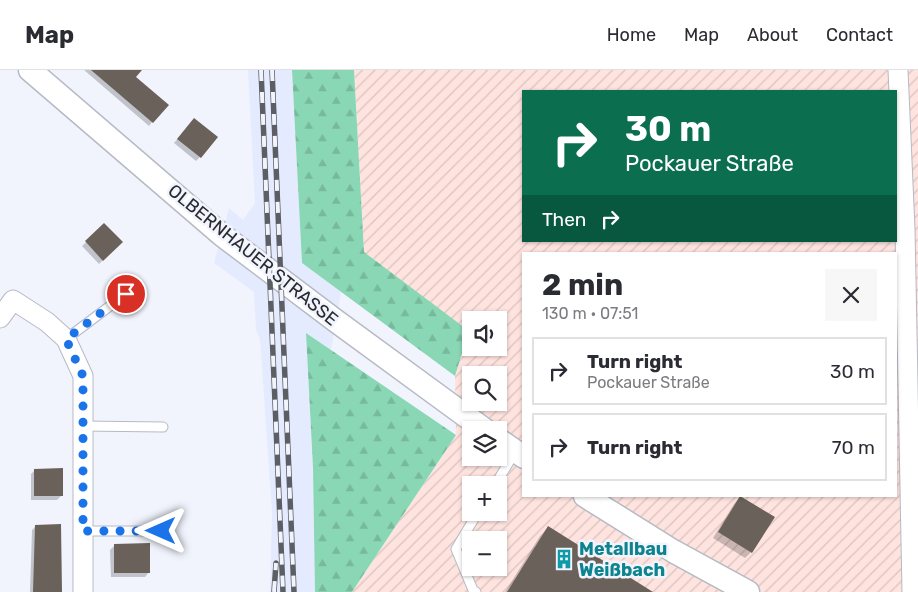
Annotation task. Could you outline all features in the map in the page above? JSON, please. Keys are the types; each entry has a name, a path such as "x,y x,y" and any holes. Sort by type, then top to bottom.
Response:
{"street":[{"name":"OLBERNHAUER STRASSE","path":"30,70 222,235 336,322 473,421"},
{"path":"898,70 905,229 912,592"},
{"path":"0,318 13,300 48,322 66,339 83,376 83,592"},
{"path":"588,497 673,552 748,592"}],"lane":[{"path":"66,339 126,294"},
{"path":"83,426 163,427"},
{"path":"500,476 513,450"},
{"path":"473,521 456,549 473,590 476,592"},
{"path":"83,531 161,531"}],"shaded area":[{"path":"248,70 292,70 302,262 341,292 331,350 306,333 313,468 315,592 270,592 272,512 260,339 256,330 254,292 214,263 229,208 243,220 255,203"},
{"path":"354,70 918,70 918,592 352,592 456,435 455,376 462,354 462,356 507,356 507,311 462,311 462,327 364,252"}],"green space":[{"path":"292,70 354,70 364,252 462,326 462,354 455,376 302,263"},
{"path":"306,333 456,435 352,592 315,592 313,468"}],"building":[{"path":"91,70 142,70 136,77 169,105 153,123"},
{"path":"194,118 218,137 201,158 177,139"},
{"path":"104,223 123,242 103,261 85,241"},
{"path":"63,468 63,496 34,496 34,469"},
{"path":"739,497 775,517 752,553 718,532"},
{"path":"61,524 62,592 33,592 35,525"},
{"name":"Metallbau Weißbach","path":"548,526 653,592 507,592"},
{"path":"150,543 150,573 114,573 114,544"}],"railway":[{"path":"261,70 283,592"},
{"path":"272,70 294,592"},
{"path":"274,592 276,563"}],"place":[{"name":"Metallbau Weißbach","path":"564,559"}],"route":[{"path":"126,294 66,339 83,376 83,531 161,531"}]}
